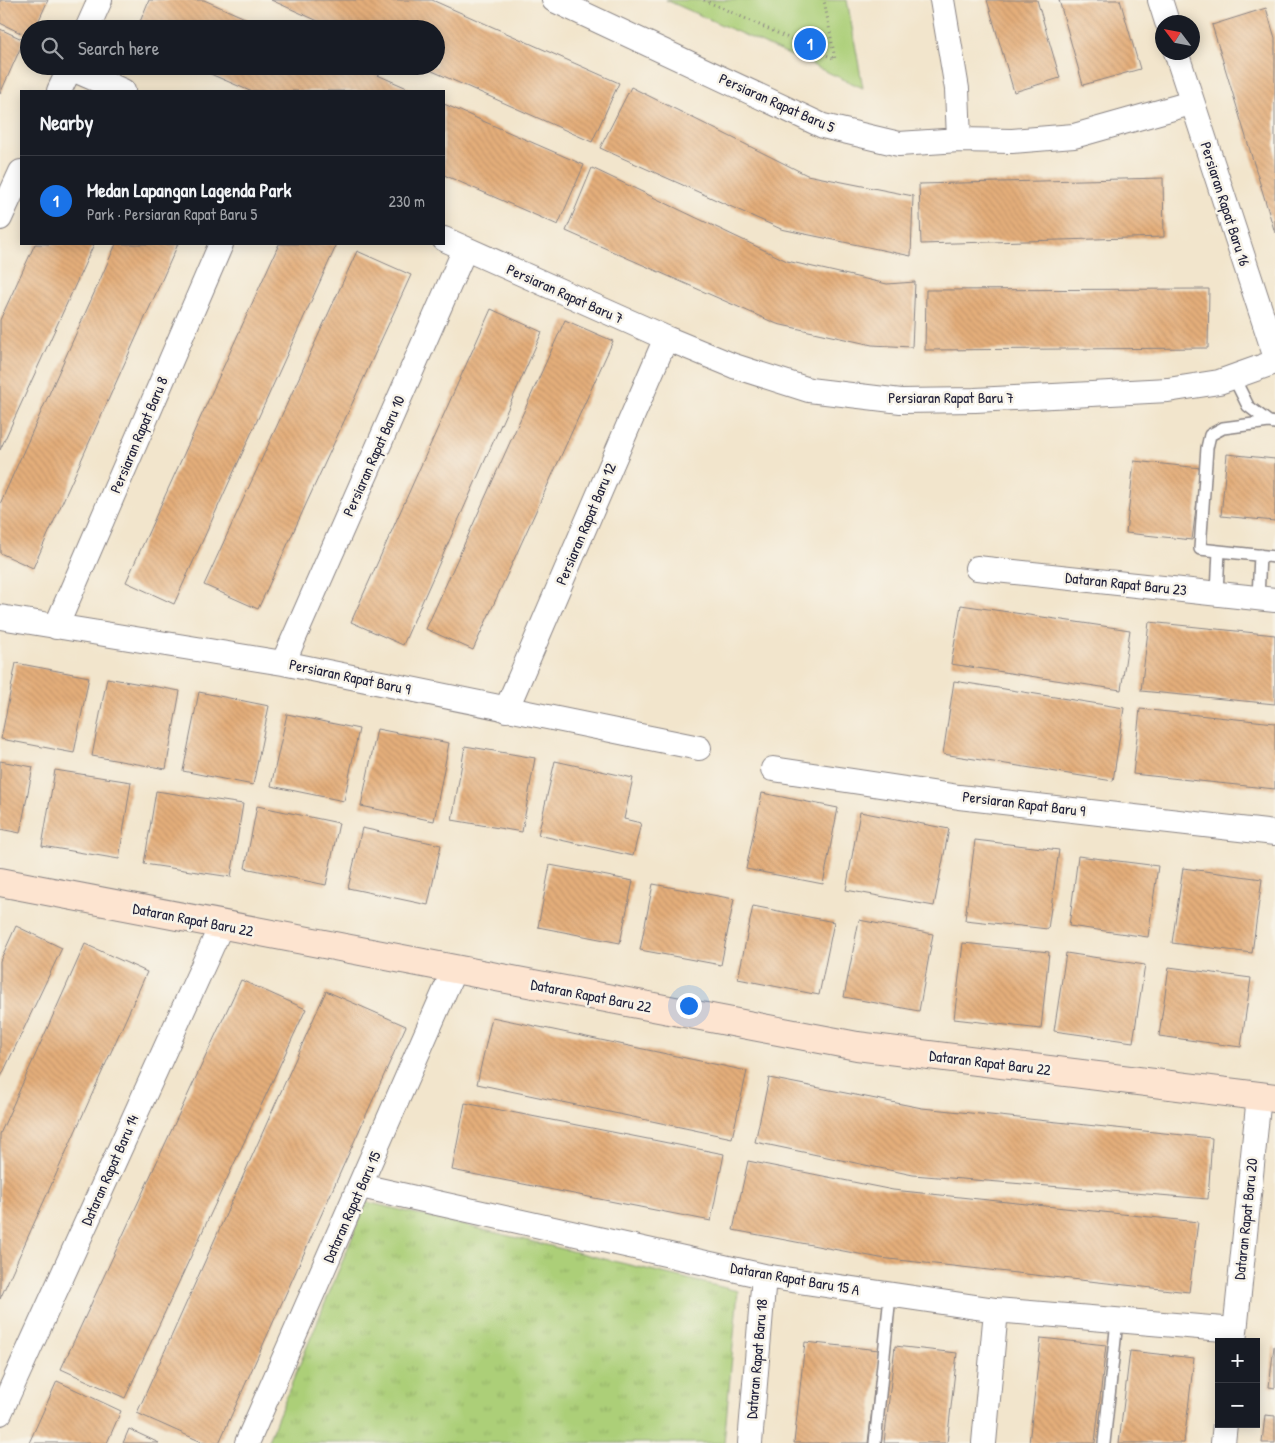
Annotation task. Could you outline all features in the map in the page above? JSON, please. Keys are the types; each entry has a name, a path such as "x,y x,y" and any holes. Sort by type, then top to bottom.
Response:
{"street":[{"path":"91,20 100,0"},
{"name":"Persiaran Rapat Baru 5","path":"554,0 823,126 899,144 959,140 1012,141 1074,136 1191,103"},
{"path":"942,0 956,89 959,140"},
{"path":"1160,0 1165,15"},
{"name":"Persiaran Rapat Baru 16","path":"1178,60 1275,355"},
{"path":"59,90 66,75"},
{"path":"88,75 121,90"},
{"path":"0,218 20,174"},
{"name":"Persiaran Rapat Baru 7","path":"445,239 666,338 734,366 809,390 901,401 975,400 1168,390 1234,378 1275,362"},
{"name":"Persiaran Rapat Baru 8","path":"56,627 221,245"},
{"name":"Persiaran Rapat Baru 10","path":"284,663 465,249"},
{"name":"Persiaran Rapat Baru 12","path":"506,710 666,338"},
{"name":"Dataran Rapat Baru 23","path":"976,568 1266,599"},
{"name":"Persiaran Rapat Baru 9","path":"0,617 284,663 699,748"},
{"name":"Persiaran Rapat Baru 9","path":"773,769 959,797 1275,833"},
{"name":"Dataran Rapat Baru 22","path":"0,882 221,926 856,1046 1267,1097"},
{"name":"Dataran Rapat Baru 14","path":"0,1413 221,926"},
{"name":"Dataran Rapat Baru 15","path":"246,1443 361,1186 454,970"},
{"name":"Dataran Rapat Baru 20","path":"1234,1336 1267,1097"},
{"name":"Dataran Rapat Baru 15 A","path":"361,1186 764,1276 890,1296 996,1310 1117,1320 1234,1336"},
{"name":"Dataran Rapat Baru 18","path":"750,1443 764,1276"},
{"path":"984,1443 996,1310"},
{"path":"1222,1443 1224,1428"}],"lane":[{"path":"1234,378 1248,406 1272,423"},
{"path":"1272,423 1223,428 1210,435 1207,448 1200,549 1275,557"},
{"path":"1217,593 1219,551"},
{"path":"1260,555 1266,599"},
{"path":"875,1443 890,1296"},
{"path":"1104,1443 1117,1320"}],"path":[{"path":"704,0 835,59 824,0"}],"green space":[{"path":"666,0 847,0 863,88"},
{"path":"367,1202 738,1291 724,1443 267,1443"}],"building":[{"path":"0,0 48,0 39,20 20,20 20,33 0,23"},
{"path":"149,0 204,0 250,20 141,20"},
{"path":"271,0 432,0 619,83 592,142 441,75 445,75 445,20 316,20"},
{"path":"987,0 1037,0 1060,78 1014,92"},
{"path":"1059,0 1120,0 1140,69 1083,85"},
{"path":"1266,8 1275,38 1275,233 1212,25"},
{"path":"0,29 20,38 20,49 0,94"},
{"path":"213,75 378,75 412,90 248,90"},
{"path":"631,87 807,175 913,196 911,256 781,229 600,148"},
{"path":"445,104 584,165 558,225 445,175"},
{"path":"592,168 787,261 887,284 915,282 912,347 872,345 777,324 566,231"},
{"path":"1163,178 1164,237 921,244 919,184"},
{"path":"35,245 94,245 0,450 0,320"},
{"path":"116,245 178,245 33,568 0,553 0,504"},
{"path":"279,245 337,245 174,604 126,582"},
{"path":"357,251 411,275 258,609 204,585"},
{"path":"1209,289 1208,348 925,350 926,290"},
{"path":"491,309 542,332 403,645 351,622"},
{"path":"565,320 613,341 473,650 426,629"},
{"path":"1227,454 1275,459 1275,521 1221,516"},
{"path":"1134,461 1201,468 1192,540 1126,533"},
{"path":"961,605 1130,630 1121,690 951,664"},
{"path":"1149,622 1275,635 1275,704 1141,691"},
{"path":"16,663 89,677 74,753 1,739"},
{"path":"107,678 180,691 166,769 92,756"},
{"path":"954,681 1124,708 1113,781 943,754"},
{"path":"199,692 269,706 253,785 183,771"},
{"path":"1140,709 1275,723 1275,789 1133,774"},
{"path":"287,714 359,729 344,801 271,786"},
{"path":"377,729 449,743 434,821 361,806"},
{"path":"465,746 535,758 522,832 452,820"},
{"path":"0,761 33,767 20,833 0,829"},
{"path":"555,761 633,778 624,819 641,823 633,856 538,835"},
{"path":"55,770 131,782 119,859 42,846"},
{"path":"156,791 243,804 231,877 144,864"},
{"path":"762,793 838,808 823,884 746,869"},
{"path":"257,806 339,823 326,885 245,868"},
{"path":"860,812 949,829 934,906 846,890"},
{"path":"362,828 441,845 428,905 348,888"},
{"path":"975,840 1059,850 1048,929 965,920"},
{"path":"1078,856 1158,866 1148,937 1069,926"},
{"path":"550,865 633,881 620,943 538,927"},
{"path":"1183,868 1262,879 1252,953 1172,943"},
{"path":"653,884 734,899 721,965 640,950"},
{"path":"753,906 834,922 819,995 738,979"},
{"path":"859,920 933,934 919,1011 844,997"},
{"path":"16,926 62,948 0,1079 0,961"},
{"path":"963,943 1049,952 1041,1029 954,1019"},
{"path":"85,944 147,972 0,1299 0,1134"},
{"path":"1066,953 1145,965 1133,1042 1054,1031"},
{"path":"1169,967 1251,978 1241,1047 1159,1036"},
{"path":"241,980 306,1009 125,1398 61,1369"},
{"path":"326,991 406,1026 219,1443 204,1443 137,1413"},
{"path":"492,1017 747,1071 732,1138 477,1084"},
{"path":"769,1078 922,1108 1212,1138 1208,1199 913,1175 755,1142"},
{"path":"465,1103 724,1154 711,1221 452,1170"},
{"path":"748,1161 893,1190 1198,1222 1189,1292 880,1258 733,1230"},
{"path":"1041,1338 1106,1345 1095,1443 1029,1443"},
{"path":"805,1342 879,1350 868,1443 794,1443"},
{"path":"895,1346 957,1353 947,1443 884,1443"},
{"path":"1275,1346 1275,1388 1269,1387"},
{"path":"1130,1351 1194,1358 1184,1443 1119,1443"},
{"path":"57,1381 121,1411 107,1443 29,1443"},
{"path":"1265,1415 1275,1416 1275,1443 1262,1443"},
{"path":"129,1429 159,1443 123,1443"}],"place":[{"name":"Medan Lapangan Lagenda Park","path":"810,44"}]}
